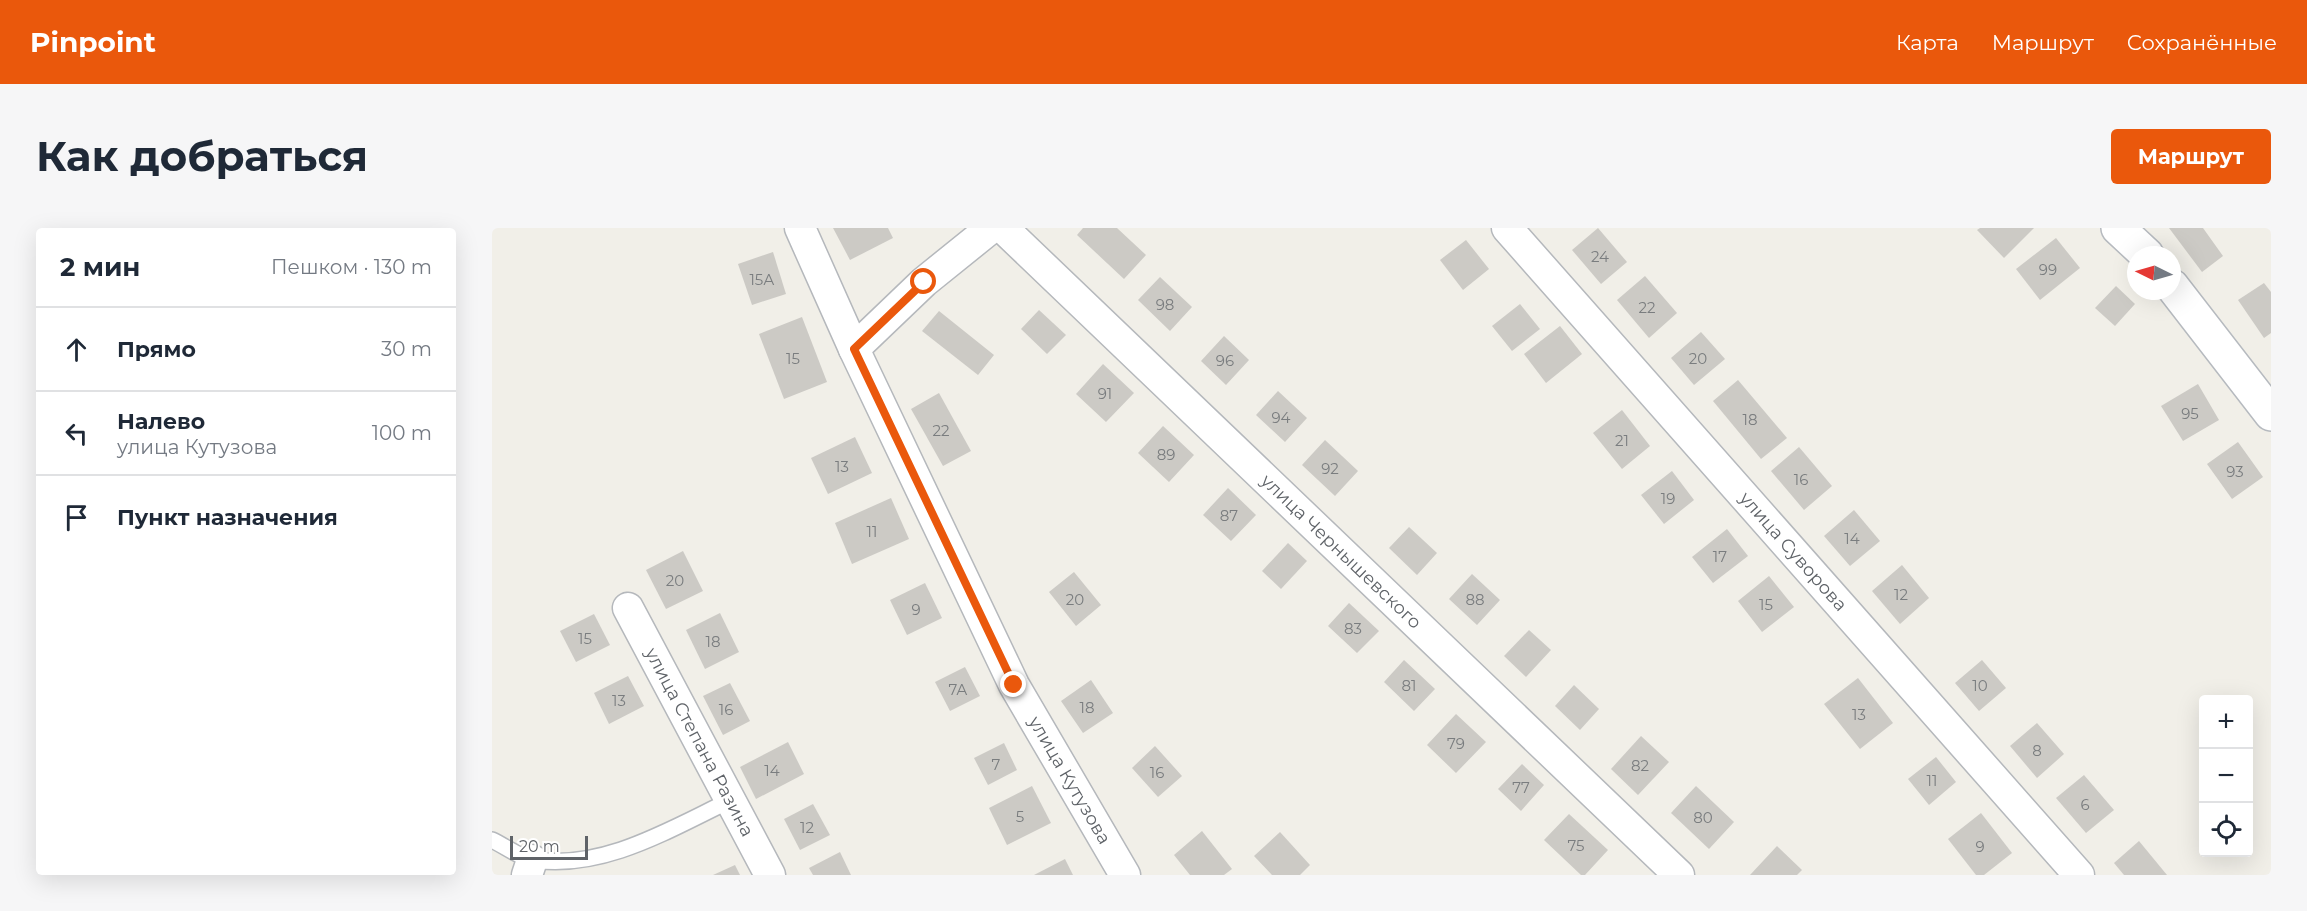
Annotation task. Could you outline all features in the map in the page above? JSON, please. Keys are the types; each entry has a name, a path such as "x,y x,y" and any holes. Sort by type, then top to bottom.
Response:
{"street":[{"name":"улица Кутузова","path":"800,228 854,349 1014,685 1125,875"},
{"path":"854,349 924,282 991,228"},
{"name":"улица Чернышевского","path":"1003,228 1678,875"},
{"name":"улица Суворова","path":"1507,228 2079,875"},
{"path":"2118,228 2137,246"},
{"path":"2181,298 2271,414"},
{"name":"улица Степана Разина","path":"628,608 770,875"}],"lane":[{"path":"492,840 529,868 599,857 638,844 731,800"}],"building":[{"path":"833,228 888,228 893,238 850,260"},
{"path":"1083,228 1117,228 1146,255 1124,279 1077,235"},
{"path":"1598,228 1627,262 1601,284 1572,250"},
{"path":"1980,228 2034,228 2004,258 1977,230"},
{"path":"2169,228 2203,228 2223,256 2202,272"},
{"path":"2056,238 2080,268 2040,300 2016,269"},
{"path":"1466,240 1489,269 1463,290 1440,260"},
{"path":"773,252 786,294 752,305 738,264"},
{"path":"1645,276 1677,313 1649,338 1617,300"},
{"path":"1160,277 1192,307 1170,331 1138,300"},
{"path":"2264,283 2271,292 2271,333 2264,338 2238,300"},
{"path":"2116,286 2127,296 2127,300 2135,304 2115,326 2095,308"},
{"path":"1520,304 1540,329 1512,351 1492,326"},
{"path":"1039,310 1066,335 1047,354 1021,329"},
{"path":"939,311 994,355 978,375 922,331"},
{"path":"802,317 827,382 784,399 759,334"},
{"path":"1560,326 1582,354 1546,383 1524,354"},
{"path":"1701,332 1725,359 1694,385 1671,358"},
{"path":"1224,336 1249,360 1226,385 1201,361"},
{"path":"1103,364 1134,393 1106,422 1076,394"},
{"path":"1738,380 1787,438 1761,459 1713,401"},
{"path":"2198,384 2219,420 2183,441 2161,406"},
{"path":"1278,391 1307,418 1285,442 1256,415"},
{"path":"939,393 971,451 943,466 911,409"},
{"path":"1622,410 1650,446 1622,469 1593,433"},
{"path":"1163,426 1194,455 1169,482 1138,453"},
{"path":"855,437 872,473 828,494 811,458"},
{"path":"1325,440 1358,471 1335,496 1302,465"},
{"path":"2238,442 2263,477 2232,499 2207,464"},
{"path":"1799,447 1832,486 1804,510 1771,471"},
{"path":"1672,471 1694,500 1664,524 1641,495"},
{"path":"1228,488 1256,515 1231,541 1203,515"},
{"path":"891,498 909,539 852,564 835,523"},
{"path":"1854,510 1880,541 1850,566 1824,536"},
{"path":"1409,527 1437,553 1417,575 1389,548"},
{"path":"1727,529 1748,556 1713,583 1692,557"},
{"path":"1288,543 1307,561 1281,589 1262,571"},
{"path":"683,551 703,591 666,609 646,570"},
{"path":"1902,565 1929,598 1900,624 1872,591"},
{"path":"1074,572 1101,605 1076,626 1049,592"},
{"path":"1472,574 1500,600 1477,625 1449,599"},
{"path":"1769,576 1794,607 1762,632 1738,601"},
{"path":"925,583 942,618 907,635 890,600"},
{"path":"1349,603 1379,631 1357,653 1328,626"},
{"path":"720,613 739,652 705,669 686,630"},
{"path":"594,614 610,645 576,662 560,631"},
{"path":"1529,630 1551,650 1526,677 1504,656"},
{"path":"1404,660 1435,689 1414,711 1384,682"},
{"path":"1982,660 2006,688 1979,711 1955,683"},
{"path":"965,667 980,696 950,711 935,682"},
{"path":"628,676 644,706 609,724 594,693"},
{"path":"1858,678 1893,723 1860,749 1824,704"},
{"path":"1091,680 1113,713 1083,733 1061,701"},
{"path":"730,683 750,721 723,735 703,696"},
{"path":"1574,685 1599,709 1580,730 1555,706"},
{"path":"1456,714 1486,742 1456,773 1427,745"},
{"path":"2037,723 2064,754 2037,778 2010,746"},
{"path":"1641,736 1669,762 1638,795 1611,769"},
{"path":"788,742 804,774 756,799 740,767"},
{"path":"1004,743 1017,770 988,785 974,758"},
{"path":"1155,746 1182,776 1158,797 1132,768"},
{"path":"1936,757 1956,782 1929,805 1908,779"},
{"path":"1522,764 1544,785 1521,811 1498,789"},
{"path":"2084,775 2114,810 2086,833 2056,798"},
{"path":"1032,786 1051,823 1007,845 989,808"},
{"path":"1696,786 1734,822 1709,849 1671,813"},
{"path":"813,804 830,835 800,850 784,819"},
{"path":"1981,813 2012,853 1984,875 1976,875 1948,839"},
{"path":"1569,814 1608,850 1585,875 1581,875 1544,840"},
{"path":"1202,831 1232,869 1224,875 1190,875 1174,855"},
{"path":"1280,832 1310,865 1300,875 1272,875 1254,856"},
{"path":"2139,841 2167,875 2124,875 2114,863"},
{"path":"1777,846 1802,870 1797,875 1750,875"},
{"path":"840,852 851,875 813,875 809,868"},
{"path":"1065,859 1073,875 1034,875"},
{"path":"735,865 740,875 713,875"}],"route":[{"path":"924,282 854,349 1014,685"}]}
